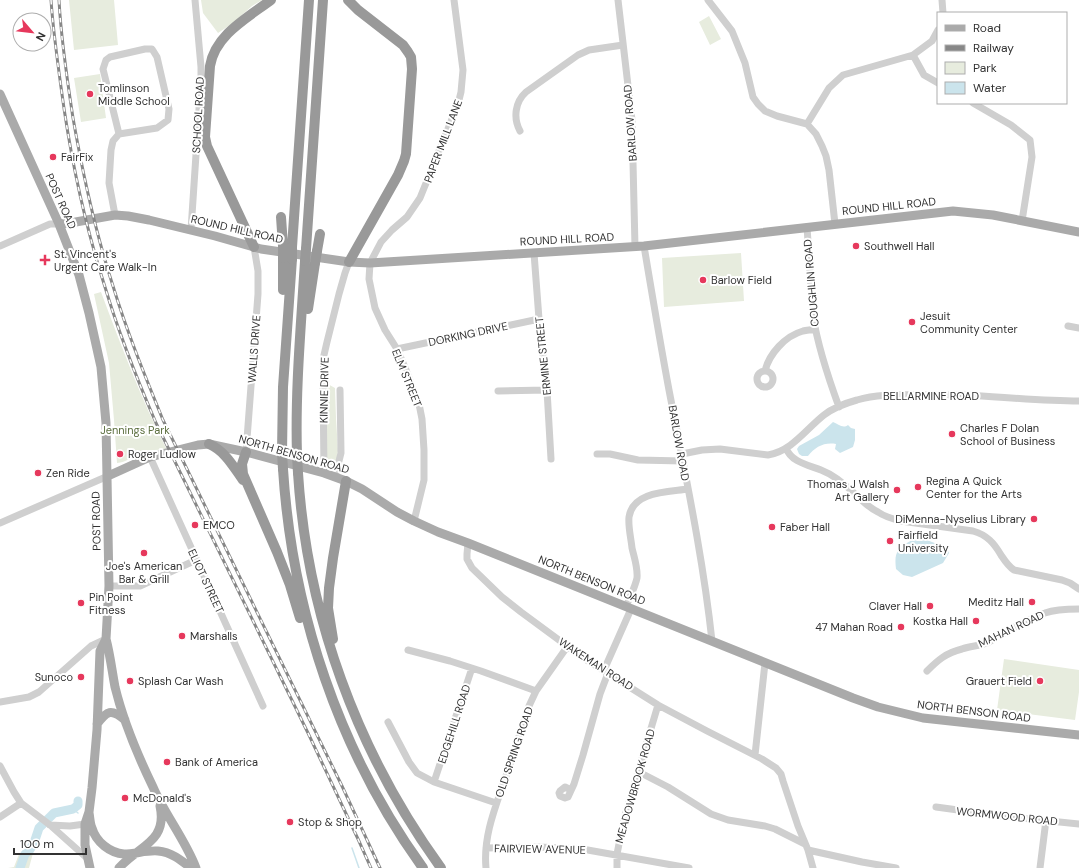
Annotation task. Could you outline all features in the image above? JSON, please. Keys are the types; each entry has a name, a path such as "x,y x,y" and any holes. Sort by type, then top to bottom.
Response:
{"highway":[{"path":"254,247 207,146 206,137 210,66 212,57 230,31 270,0"},
{"path":"309,0 287,258 282,404 282,452 290,538 301,596 318,658 336,708"},
{"path":"323,0 306,249 310,262 298,368 296,414 297,455 302,524 311,575 323,625 339,675 358,723 377,765 405,815 442,868"},
{"path":"348,0 358,10 402,45 408,52 412,69 407,146 404,161 398,175 349,262"},
{"path":"280,217 288,246"},
{"path":"310,262 317,251 320,234"},
{"path":"209,444 219,450 229,460 244,482 256,504"},
{"path":"246,452 242,464 242,470 284,569 309,644 336,708 357,756 373,787 390,818 423,868"},
{"path":"339,675 328,598 346,481"}],"main road":[{"name":"POST ROAD","path":"0,94 59,224 84,291 100,362 105,416 108,476 109,586 106,639 100,652 97,724 89,812 85,824 85,845 89,864"},
{"name":"ROUND HILL ROAD","path":"59,224 115,215 135,217 261,249 349,262 370,263 639,246 953,211 986,214 1079,232"},
{"name":"NORTH BENSON ROAD","path":"108,476 150,457 198,445 209,444 246,452 324,473 346,481 362,489 397,512 438,532 853,698 892,711 923,718 1079,736"},
{"path":"106,639 115,686 124,720 153,788 192,858 196,868"},
{"path":"97,724 102,717 110,712 118,714 124,720"},
{"path":"152,841 160,829 162,819 159,799"},
{"path":"89,812 91,828 97,839 105,847 124,854 152,851 166,852 175,856 191,868"},
{"path":"119,868 124,862 173,823"}],"street":[{"name":"SCHOOL ROAD","path":"191,230 201,67 195,0"},
{"name":"PAPER MILL LANE","path":"370,263 381,242 407,217 420,198 458,104 461,92 462,70 454,0"},
{"name":"BARLOW ROAD","path":"618,0 632,120 639,246 669,388 688,489 708,603 712,641"},
{"path":"708,0 732,31 745,63 753,98 765,111 777,116 807,124 816,134 826,156 829,170 835,224"},
{"path":"942,0 942,12"},
{"path":"807,124 829,88 843,75 914,55 932,41 937,32"},
{"path":"520,131 516,123 517,108 520,99 526,92 578,55 589,50 623,45"},
{"path":"115,215 109,183 111,150 114,141 119,134 157,128 168,120 169,109 157,57 152,49 145,49 110,57 106,60 103,69 119,134"},
{"path":"914,55 924,74 937,82"},
{"path":"975,104 1011,125 1030,140 1032,157 1022,220"},
{"path":"0,246 50,224 59,224"},
{"name":"COUGHLIN ROAD","path":"807,227 811,302 815,329 831,386 839,407"},
{"name":"WALLS DRIVE","path":"246,452 258,294 258,271 254,247"},
{"name":"ERMINE STREET","path":"534,253 539,320 547,390 551,459"},
{"name":"KINNIE DRIVE","path":"324,473 324,355 341,287 349,262"},
{"name":"ELM STREET","path":"370,263 369,279 375,308 406,370 419,404 422,418 424,480 414,521"},
{"name":"DORKING DRIVE","path":"397,350 539,320"},
{"path":"1068,326 1079,328"},
{"path":"765,371 766,364 785,341 802,331 815,329"},
{"path":"335,477 341,453 340,390"},
{"path":"498,391 547,390"},
{"name":"BELLARMINE ROAD","path":"597,454 610,454 638,460 682,458 702,450 720,449 768,455 786,448 796,441 824,414 857,400 894,395 966,395 1079,401"},
{"path":"786,448 787,452 797,460 832,475 878,513 901,521 981,533 989,539 997,548 1006,563 1014,570 1062,580 1079,589"},
{"name":"ELIOT STREET","path":"150,457 263,706"},
{"path":"0,523 108,476"},
{"path":"571,790 583,755 606,672 637,579 637,570 629,531 629,519 632,508 639,501 649,495 688,489"},
{"name":"WAKEMAN ROAD","path":"468,543 467,559 472,568 502,597 567,647 658,705 755,755 776,768 781,774 813,868"},
{"path":"109,586 140,586 196,560"},
{"name":"MAHAN ROAD","path":"927,671 940,658 954,651 987,643 1027,620 1045,612 1079,609"},
{"path":"0,702 29,697 40,692 91,646 106,639"},
{"name":"OLD SPRING ROAD","path":"486,868 488,833 496,803 529,706 536,691 567,647"},
{"path":"408,650 472,668 536,691"},
{"path":"755,755 765,663"},
{"name":"EDGEHILL ROAD","path":"434,782 472,668"},
{"name":"MEADOWBROOK ROAD","path":"618,868 617,854 624,819 658,705"},
{"path":"388,722 415,772 434,782 496,803"},
{"path":"0,766 21,802 50,825 89,864"},
{"path":"639,772 668,787 711,814 728,820 775,829 807,847 862,862 896,868"},
{"path":"0,817 21,802"},
{"name":"WORMWOOD ROAD","path":"936,807 1079,824"},
{"path":"1040,868 1046,820"},
{"path":"50,825 70,826 85,824"},
{"name":"FAIRVIEW AVENUE","path":"486,848 539,847 582,849 689,868"}],"green space":[{"path":"69,0 114,0 118,45 74,50"},
{"path":"201,0 262,0 252,6 233,23 218,33 203,13"},
{"path":"709,16 721,39 710,45 699,22"},
{"path":"100,74 106,118 81,122 74,78"},
{"name":"Barlow Field","path":"741,253 744,301 664,307 662,258"},
{"name":"Jennings Park","path":"101,292 140,392 167,450 145,452 126,461 117,463 109,363 94,294"},
{"path":"326,383 335,388 338,451 336,465 327,465"},
{"name":"Grauert Field","path":"1004,659 1079,670 1079,692 1075,720 997,710"},
{"path":"33,853 29,868 8,868 14,867 19,854"}],"water":[{"path":"833,422 842,426 848,425 855,429 855,440 853,447 840,453 835,449 836,444 828,444 817,448 808,456 802,456 799,454 797,449 799,446 819,435"},
{"path":"912,540 927,540 947,548 949,553 943,563 912,577 903,575 896,569 896,555 903,546"}],"waterway":[{"path":"20,868 25,854 34,843 39,828 54,813 73,809 78,805 78,801"},
{"path":"73,809 78,813"},
{"path":"352,848 359,868"}],"railway":[{"path":"51,0 55,44 78,188 97,263 122,339 156,423 308,733 371,868"},
{"path":"59,0 63,44 73,118 85,182 95,224 118,303 130,337 163,420 342,786 380,868"}],"place":[{"name":"Tomlinson Middle School","path":"90,94"},
{"name":"FairFix","path":"53,157"},
{"name":"Southwell Hall","path":"856,246"},
{"name":"St. Vincent's Urgent Care Walk-In","path":"45,260"},
{"name":"Barlow Field","path":"703,280"},
{"name":"Jesuit Community Center","path":"912,322"},
{"name":"Charles F Dolan School of Business","path":"952,434"},
{"name":"Roger Ludlow","path":"120,454"},
{"name":"Zen Ride","path":"38,473"},
{"name":"Regina A Quick Center for the Arts","path":"918,487"},
{"name":"Thomas J Walsh Art Gallery","path":"897,490"},
{"name":"DiMenna-Nyselius Library","path":"1034,519"},
{"name":"EMCO","path":"195,525"},
{"name":"Faber Hall","path":"772,527"},
{"name":"Fairfield University","path":"890,541"},
{"name":"Joe's American Bar & Grill","path":"144,553"},
{"name":"Meditz Hall","path":"1032,602"},
{"name":"Pin Point Fitness","path":"81,603"},
{"name":"Claver Hall","path":"930,606"},
{"name":"Kostka Hall","path":"976,621"},
{"name":"47 Mahan Road","path":"901,627"},
{"name":"Marshalls","path":"182,636"},
{"name":"Sunoco","path":"81,677"},
{"name":"Splash Car Wash","path":"130,681"},
{"name":"Grauert Field","path":"1040,681"},
{"name":"Bank of America","path":"167,762"},
{"name":"McDonald's","path":"125,798"},
{"name":"Stop & Shop","path":"290,822"}]}
